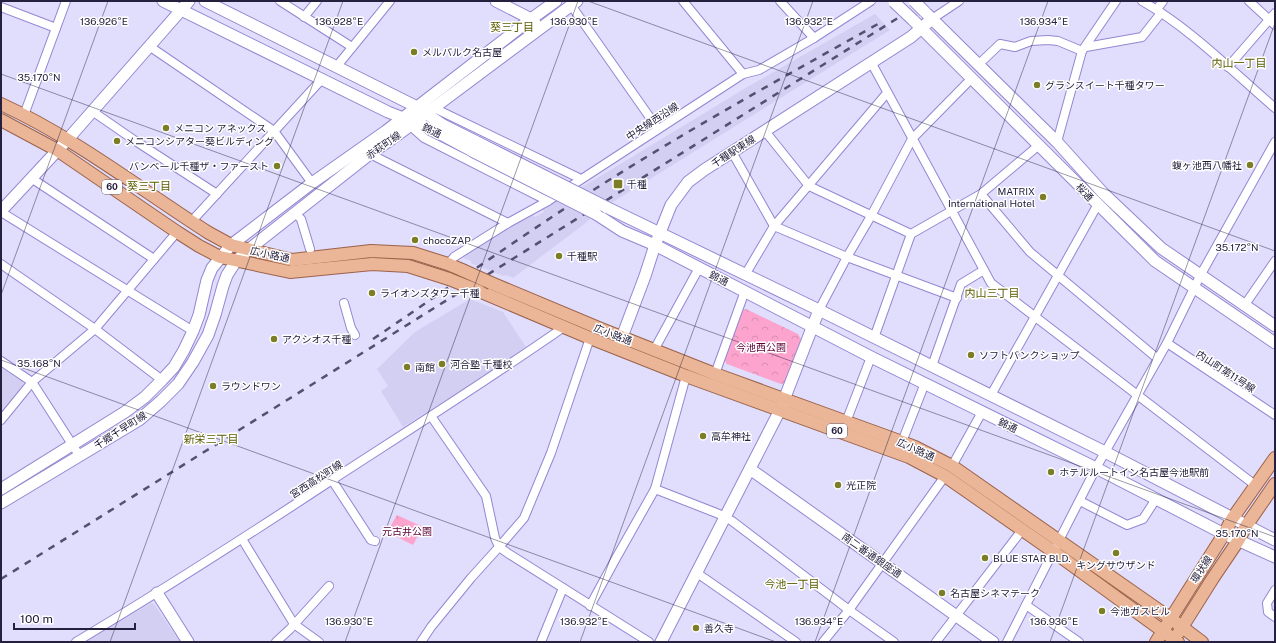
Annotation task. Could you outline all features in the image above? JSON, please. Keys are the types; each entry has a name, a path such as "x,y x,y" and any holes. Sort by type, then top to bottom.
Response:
{"main road":[{"name":"広小路通","path":"1,104 68,139 192,222 231,245 292,260 371,251 412,253 448,264 622,337 715,374 782,405 948,471 1022,530 1057,547 1175,641"},
{"name":"広小路通","path":"1,120 57,150 177,232 200,247 220,257 290,272 372,264 408,266 449,279 686,376 782,405 846,422 915,447 1057,547 1170,618 1202,642"},
{"name":"環状線","path":"1156,642 1232,519 1275,458"},
{"name":"環状線","path":"1175,641 1182,627 1238,541 1246,526 1273,490"}],"street":[{"path":"24,115 66,1"},
{"name":"錦通","path":"163,1 409,122 475,146 606,207 819,310 1105,452 1275,540"},
{"path":"189,1 68,139 1,212 126,291 193,331"},
{"name":"錦通","path":"205,1 417,107 430,110 443,125 475,146 596,214 622,232 655,245 812,325 871,357 1156,498 1238,541 1275,557"},
{"path":"280,1 352,48"},
{"path":"304,17 317,1"},
{"path":"337,66 390,1"},
{"path":"496,1 531,18 540,29"},
{"name":"赤萩町線","path":"236,261 409,122 417,107 531,18 556,1"},
{"path":"683,1 743,74"},
{"path":"780,1 814,38"},
{"name":"中央線西沿線","path":"448,264 454,257 508,223 548,201 743,74 758,70 814,38 871,1"},
{"name":"桜通","path":"914,1 980,64 1057,142 1103,193 1161,248 1275,326"},
{"path":"928,16 959,1"},
{"path":"1057,142 1084,49 1116,1"},
{"path":"1142,1 1180,26 1275,108"},
{"path":"980,64 1000,44 1015,47 1031,41 1048,40 1084,49 1142,37 1159,11 1163,1"},
{"path":"1228,67 1273,19 1249,1"},
{"name":"桜通","path":"894,2 1039,144 1155,261 1275,343"},
{"path":"574,3 658,129"},
{"name":"赤萩町線","path":"220,257 231,245 312,183 360,150 430,110 574,3"},
{"path":"1,7 56,28"},
{"name":"千種駅東線","path":"617,349 671,205 688,182 704,170 911,37 921,28 928,16"},
{"path":"149,46 274,131 312,183"},
{"path":"871,62 887,94 991,283 1255,485"},
{"path":"192,222 322,79"},
{"path":"661,642 782,405 812,325 847,257 871,216 912,139 971,79"},
{"path":"745,275 774,226 887,94"},
{"path":"430,110 581,179"},
{"path":"92,111 217,194"},
{"path":"409,122 424,138 548,201"},
{"path":"765,131 809,186 911,234"},
{"path":"1007,642 1057,547 1096,468 1167,343 1200,276 1275,142"},
{"path":"874,338 911,234 981,194 1039,144"},
{"path":"732,152 774,226 895,276 957,298"},
{"path":"370,154 508,223"},
{"path":"31,178 154,258"},
{"path":"981,194 1030,252 1158,359"},
{"path":"991,395 1098,204"},
{"path":"295,213 300,219 310,249"},
{"path":"1,420 32,382 95,329 177,232"},
{"name":"千郷千早町線","path":"1,489 125,412 145,397 162,380 177,362 193,331 199,315 207,280 212,268 220,257"},
{"name":"千郷千早町線","path":"1,503 139,420 178,384 193,362 208,335 223,286 236,261"},
{"path":"1244,306 1275,262"},
{"path":"1,264 95,329 162,380"},
{"path":"654,350 699,268"},
{"path":"932,366 961,284 984,270"},
{"path":"715,374 745,291"},
{"path":"344,303 351,328 355,335"},
{"name":"宮西高松町線","path":"76,642 158,594 431,416 564,327"},
{"path":"421,642 431,627 471,578 524,518 551,453 590,338"},
{"name":"内山町第11号線","path":"1167,343 1275,415"},
{"path":"846,422 871,357"},
{"path":"1,361 32,382 79,456"},
{"path":"590,606 655,489 686,376"},
{"path":"902,442 925,383"},
{"path":"823,642 849,610 948,471 982,412"},
{"path":"431,416 486,496 499,547 649,642"},
{"name":"南二番通銀座通","path":"750,469 993,642"},
{"path":"332,480 371,540 375,542"},
{"path":"655,489 726,517 894,642"},
{"path":"1080,501 1127,525 1143,519 1156,498"},
{"path":"936,642 1022,530"},
{"path":"242,539 294,624 319,642"},
{"path":"696,573 796,642"},
{"path":"276,642 329,586"},
{"path":"541,642 563,588"},
{"path":"1275,590 1267,603 1268,612 1275,617"},
{"path":"158,594 188,642"},
{"path":"1026,605 1079,642"}],"shaded area":[{"path":"875,14 890,30 613,202 513,278 506,275 503,276 471,263 471,261 462,257 532,214 535,217 544,212 542,209 589,183 744,89"},
{"name":"河合塾 千種校","path":"470,299 503,312 526,347 464,389 403,427 381,391 388,386 377,369 415,332"},
{"path":"1,366 23,381 23,386 1,413"},
{"path":"151,603 154,604 180,642 86,642"}],"green space":[{"name":"今池西公園","path":"746,309 798,334 801,339 785,383 781,384 727,364 724,359 743,310"},
{"name":"元古井公園","path":"397,515 423,527 413,545 387,532"}],"railway":[{"path":"1,579 925,1"},
{"path":"373,339 583,196 712,118 878,24"}],"place":[{"name":"メルパルク名古屋","path":"414,52"},
{"name":"グランスイート千種タワー","path":"1037,85"},
{"name":"メニコン アネックス","path":"166,128"},
{"name":"メニコンシアター葵ビルディング","path":"117,141"},
{"name":"蝮ヶ池西八幡社","path":"1250,165"},
{"name":"バンベール千種ザ・ファースト","path":"277,166"},
{"name":"千種","path":"618,184"},
{"name":"MATRIX International Hotel","path":"1043,197"},
{"name":"chocoZAP","path":"415,240"},
{"name":"千種駅","path":"559,256"},
{"name":"ライオンズタワー千種","path":"372,293"},
{"name":"アクシオス千種","path":"274,339"},
{"name":"ソフトバンクショップ","path":"971,355"},
{"name":"河合塾 千種校","path":"442,364"},
{"name":"南館","path":"407,367"},
{"name":"ラウンドワン","path":"213,386"},
{"name":"高牟神社","path":"703,436"},
{"name":"ホテルルートイン名古屋今池駅前","path":"1051,472"},
{"name":"光正院","path":"838,485"},
{"name":"キングサウザンド","path":"1116,553"},
{"name":"BLUE STAR BLD.","path":"985,558"},
{"name":"名古屋シネマテーク","path":"942,593"},
{"name":"今池ガスビル","path":"1102,611"},
{"name":"善久寺","path":"696,628"}],"district":[{"name":"葵三丁目","path":"512,27"},
{"name":"内山一丁目","path":"1239,63"},
{"name":"葵三丁目","path":"149,186"},
{"name":"内山三丁目","path":"992,293"},
{"name":"新栄三丁目","path":"211,439"},
{"name":"今池一丁目","path":"792,584"}]}
